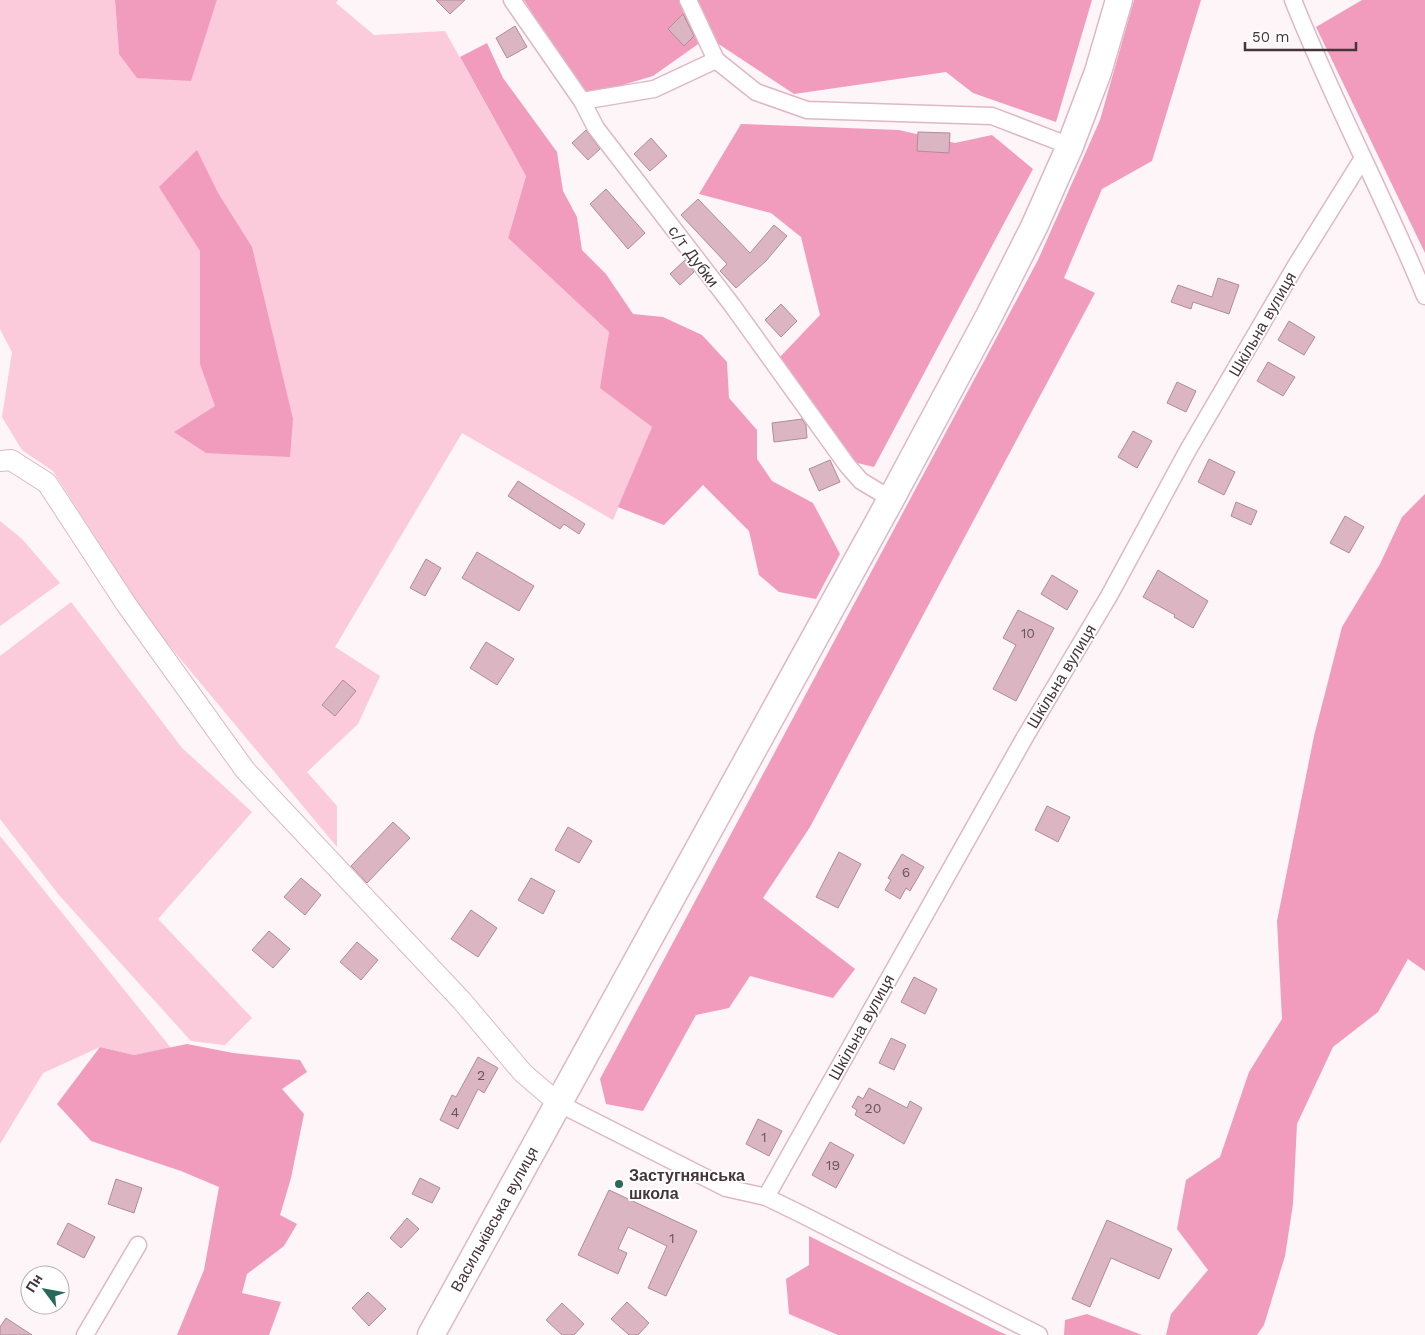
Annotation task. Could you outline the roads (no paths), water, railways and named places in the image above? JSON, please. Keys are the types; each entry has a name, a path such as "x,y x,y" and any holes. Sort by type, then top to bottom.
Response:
{"main road":[{"name":"Васильківська вулиця","path":"431,1335 891,499 1029,236 1070,146 1098,72 1119,0"}],"street":[{"name":"с/т Дубки","path":"512,0 582,101 596,128 743,320 847,465 861,481 891,499"},
{"path":"688,0 716,60 756,92 808,110 992,116 1070,146"},
{"path":"1293,0 1314,53 1397,228 1425,296"},
{"path":"582,101 654,89 716,60"},
{"name":"Шкільна вулиця","path":"766,1197 1025,737 1109,596 1188,450 1295,267 1363,158"},
{"path":"0,460 11,460 47,483 126,604 245,770 462,1001 524,1074 558,1103 726,1188 766,1197 899,1262 1039,1335"},
{"path":"85,1335 138,1245"}],"place":[{"name":"Застугнянська школа","path":"619,1184"}]}
